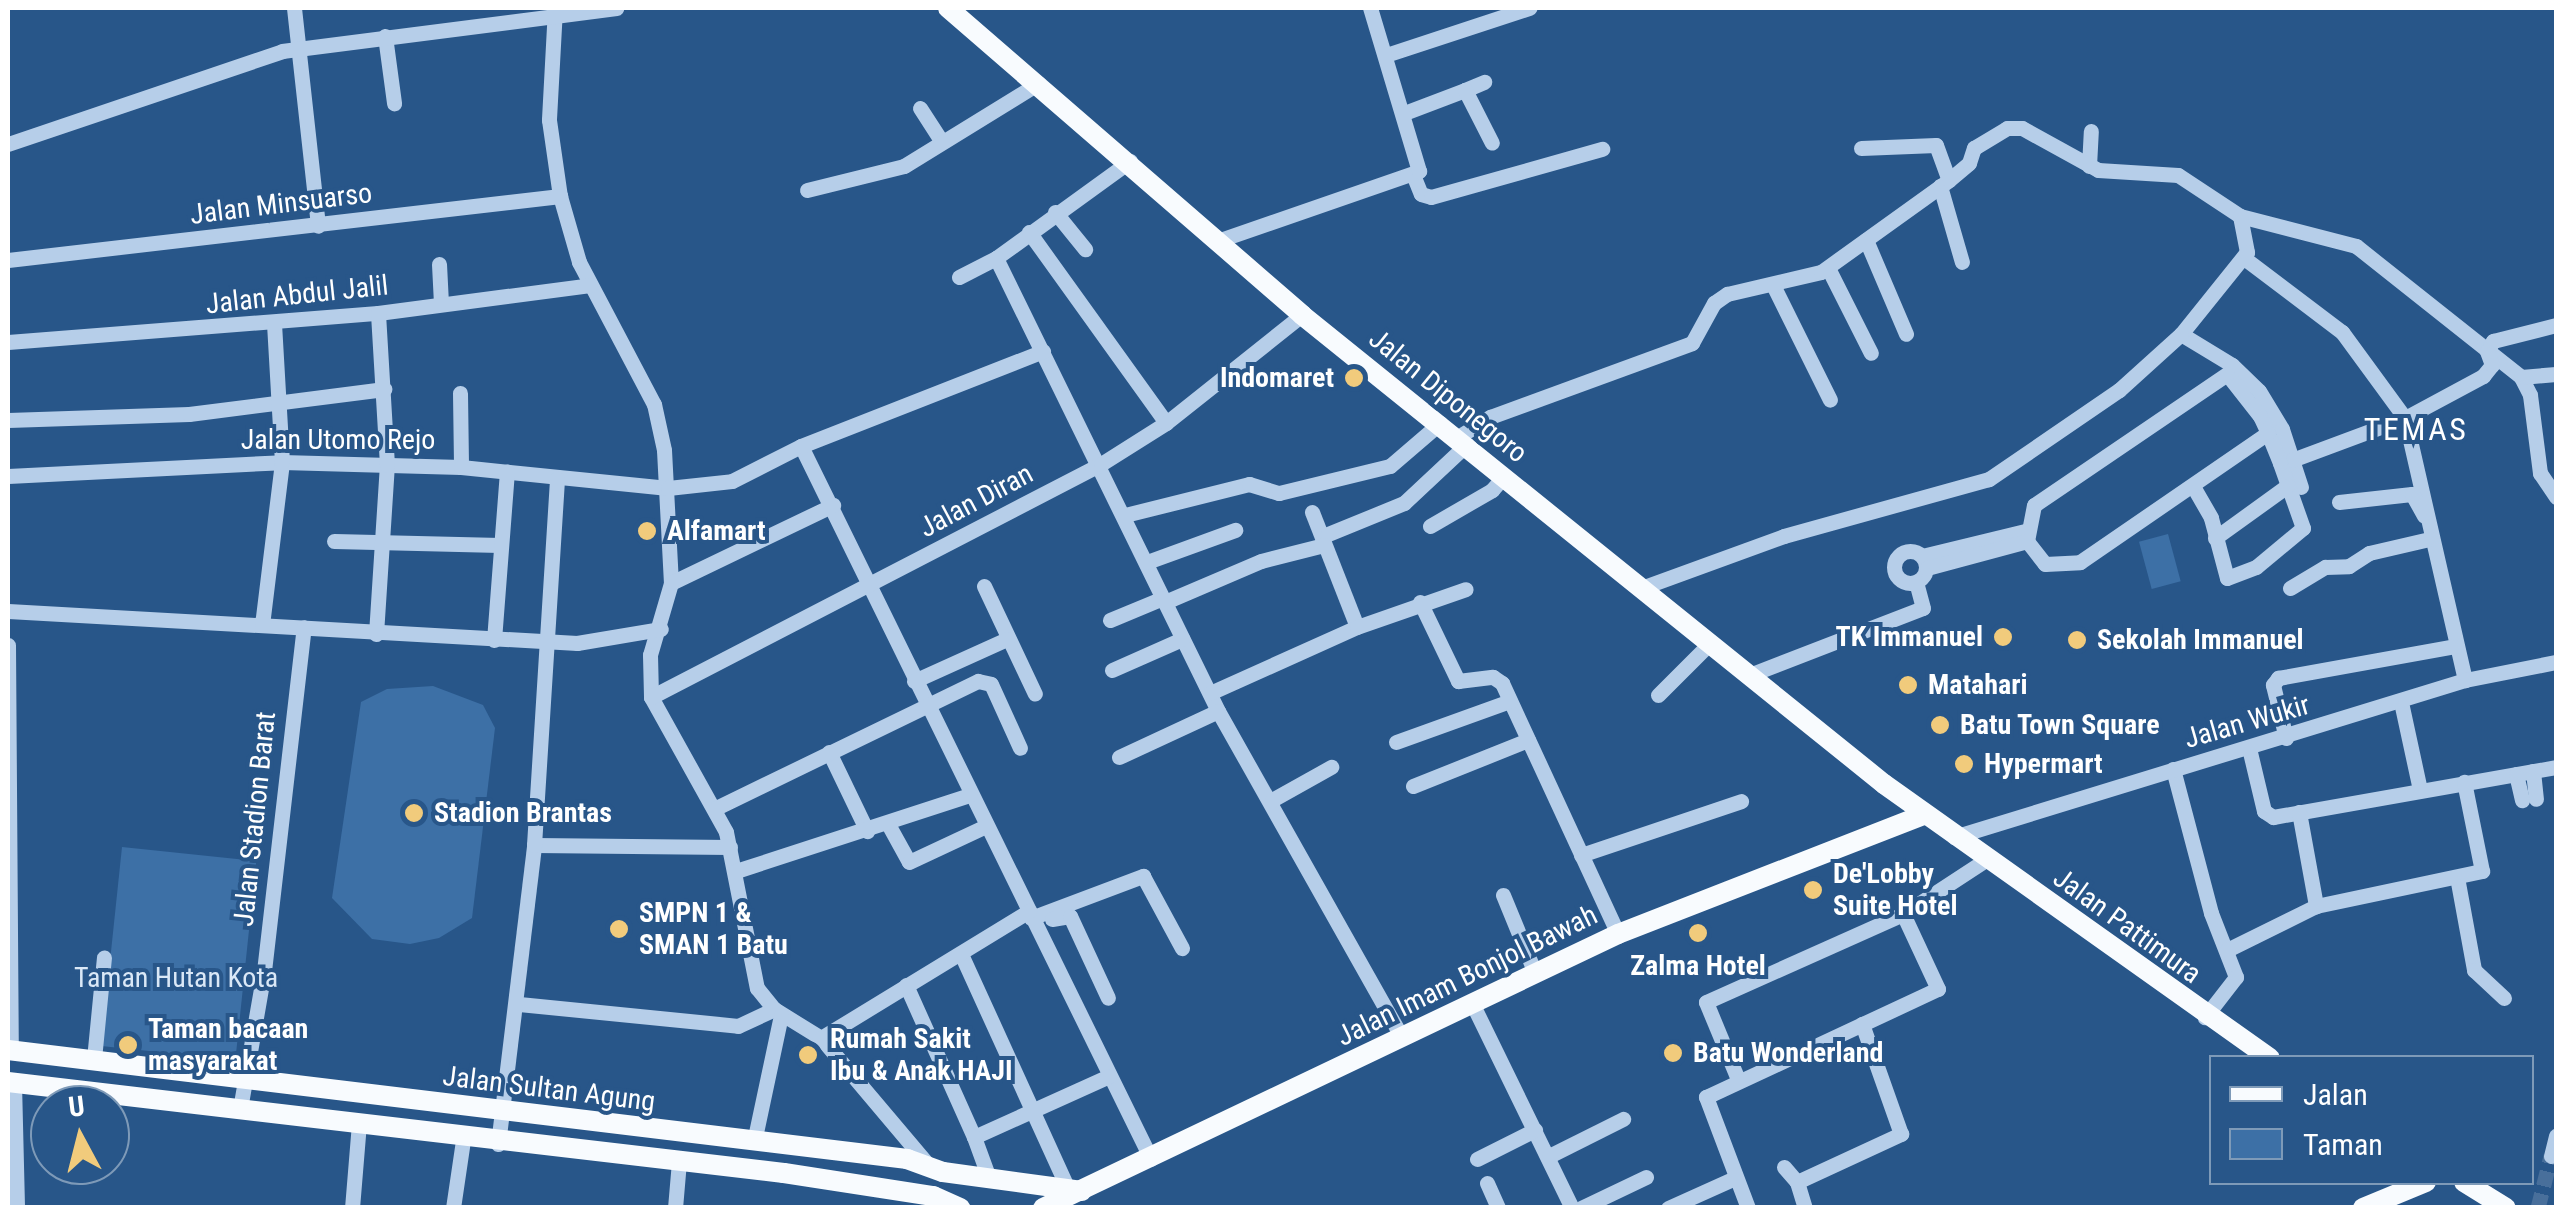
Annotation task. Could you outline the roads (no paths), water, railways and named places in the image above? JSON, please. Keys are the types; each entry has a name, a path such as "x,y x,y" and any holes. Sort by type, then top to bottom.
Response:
{"main road":[{"name":"Jalan Diponegoro","path":"958,10 1302,315 1954,837"},
{"name":"Jalan Imam Bonjol Bawah","path":"1040,1208 1618,934 1924,815"},
{"name":"Jalan Pattimura","path":"1954,837 2205,1017 2264,1055"},
{"name":"Jalan Sultan Agung","path":"9,1050 245,1076 788,1146 1075,1190"},
{"name":"Jalan Sultan Agung","path":"11,1083 359,1123 462,1140 784,1173 933,1196 960,1208"},
{"path":"784,1173 778,1159 788,1146"},
{"path":"1032,1184 1042,1196 1040,1208"},
{"path":"2363,1208 2386,1203 2420,1185"},
{"path":"2469,1185 2506,1208"}],"street":[{"path":"294,8 318,226"},
{"path":"457,8 460,25"},
{"path":"8,144 301,48 555,10 616,8"},
{"path":"1217,240 1414,177 1422,163 1370,8"},
{"path":"1470,8 1476,25"},
{"path":"1386,56 1530,8"},
{"path":"555,10 549,120 560,196 590,285 654,404 668,488 671,583 661,629 650,655 651,697 716,808 736,871 752,974 777,1012 821,1038 929,1166"},
{"path":"386,36 394,103"},
{"path":"1406,112 1484,82"},
{"path":"807,190 894,170 1039,83"},
{"path":"1465,90 1492,143"},
{"path":"920,108 942,142"},
{"path":"1110,620 1326,540 1404,503 1462,440 1490,418 1692,343 1718,298 1828,268 1969,163 1974,148 2014,127 2089,166 2178,175 2240,216 2356,246 2521,377 2530,395 2540,473 2556,498"},
{"path":"2089,166 2091,131"},
{"path":"1861,148 1940,146 1962,262"},
{"path":"1414,177 1421,194 1431,196 1602,148"},
{"path":"959,277 996,258 1130,160"},
{"name":"Jalan Minsuarso","path":"8,260 560,196"},
{"path":"1056,212 1085,249"},
{"path":"1644,587 1784,536 1989,479 2119,390 2181,334 2244,258 2248,242 2240,216"},
{"path":"1029,232 1166,422"},
{"path":"1866,240 1906,334"},
{"path":"996,258 1102,464 1218,710 1272,800 1402,1038"},
{"path":"2244,258 2342,332 2405,418 2429,539 2464,680"},
{"path":"439,264 440,304"},
{"path":"1828,268 1871,353"},
{"name":"Jalan Abdul Jalil","path":"8,342 378,313 590,285"},
{"path":"1773,285 1830,400"},
{"path":"376,634 378,542 388,465 378,313"},
{"name":"Jalan Diran","path":"651,697 1102,464 1166,422 1302,315"},
{"path":"262,626 282,462 274,323"},
{"path":"2292,460 2405,418 2490,371 2487,351 2493,341 2556,325"},
{"path":"2181,334 2232,365 2260,391 2292,460 2303,528 2281,549 2227,578 2194,488"},
{"name":"Jalan Utomo Rejo","path":"8,476 282,462 462,467 668,488 732,481 800,446 1043,351"},
{"path":"2026,536 2034,505 2222,374 2239,385 2294,487"},
{"path":"2521,377 2556,374"},
{"path":"8,420 126,418 384,389"},
{"path":"460,393 462,467"},
{"path":"1125,516 1256,482 1279,493 1390,466 1440,422"},
{"path":"2026,536 2046,564 2068,566 2194,488 2268,433"},
{"path":"800,446 872,584 925,704 1150,1159"},
{"path":"494,640 507,471"},
{"path":"1430,526 1492,490 1504,476"},
{"path":"498,1144 519,1004 534,845 557,479"},
{"path":"2215,538 2294,487"},
{"path":"2339,502 2412,494 2426,516"},
{"path":"671,583 833,505"},
{"path":"1312,512 1357,627"},
{"path":"1147,562 1234,530"},
{"path":"1913,583 1924,562 2026,536"},
{"path":"2290,588 2325,567 2349,566 2369,553 2429,539"},
{"path":"334,541 500,545"},
{"path":"1752,674 1924,607 1913,583 1899,579 1896,561 1910,551 1924,562"},
{"path":"984,586 1036,694"},
{"path":"1210,693 1357,627 1420,602 1466,590"},
{"path":"1420,602 1458,681 1497,678 1618,934"},
{"path":"8,611 494,640 545,641 661,629"},
{"name":"Jalan Stadion Barat","path":"240,1109 264,971 304,627"},
{"path":"914,680 1007,638"},
{"path":"1112,670 1182,640"},
{"path":"1658,695 1711,642"},
{"path":"8,644 9,1050"},
{"path":"2286,738 2272,685 2278,678 2456,646"},
{"name":"Jalan Wukir","path":"1954,837 2286,738 2464,680 2556,662"},
{"path":"716,808 925,704 988,681 1020,748"},
{"path":"1396,742 1510,701"},
{"path":"2401,702 2420,790"},
{"path":"1120,757 1218,710"},
{"path":"1413,786 1528,740"},
{"path":"2249,748 2267,816 2556,768"},
{"path":"830,752 867,830"},
{"path":"1272,800 1331,766"},
{"path":"2174,769 2235,982 2205,1017"},
{"path":"2525,773 2529,799"},
{"path":"2227,950 2316,906 2484,869 2464,782"},
{"path":"736,871 970,795"},
{"path":"1580,855 1741,801"},
{"path":"2299,812 2316,906"},
{"path":"888,824 909,862 986,826"},
{"path":"534,845 730,848"},
{"path":"1737,1077 1706,1002 1903,914 1987,859"},
{"path":"821,1038 906,985 1032,918 1143,876 1182,948"},
{"path":"2458,876 2474,970 2504,998"},
{"path":"1504,896 1535,973"},
{"path":"1032,918 1068,913 1108,998"},
{"path":"1748,1208 1706,1097 1737,1077 1939,987 1903,914"},
{"path":"961,954 1075,1190"},
{"path":"94,1059 104,958"},
{"path":"906,985 989,1178"},
{"path":"1472,1003 1572,1208"},
{"path":"519,1004 738,1026 777,1012"},
{"path":"754,1142 777,1012"},
{"path":"1798,1182 1901,1134 1862,1024"},
{"path":"974,1137 1109,1076"},
{"path":"11,1083 17,1208"},
{"path":"1548,1156 1623,1119"},
{"path":"352,1208 359,1123"},
{"path":"1476,1159 1535,1130"},
{"path":"2551,1156 2556,1136"},
{"path":"452,1208 462,1140"},
{"path":"675,1208 680,1161"},
{"path":"1784,1168 1798,1182 1805,1208"},
{"path":"1581,1208 1646,1177"},
{"path":"1668,1208 1734,1178"},
{"path":"1487,1182 1498,1208"}],"tunnel":[{"path":"2538,1208 2551,1156"}],"place":[{"name":"Indomaret","path":"1354,378"},
{"name":"Alfamart","path":"647,531"},
{"name":"TK Immanuel","path":"2003,637"},
{"name":"Sekolah Immanuel","path":"2077,640"},
{"name":"Matahari","path":"1908,685"},
{"name":"Batu Town Square","path":"1940,725"},
{"name":"Hypermart","path":"1964,764"},
{"name":"Stadion Brantas","path":"414,813"},
{"name":"De'Lobby Suite Hotel","path":"1813,890"},
{"name":"SMPN 1 & SMAN 1 Batu","path":"619,929"},
{"name":"Zalma Hotel","path":"1698,933"},
{"name":"Taman bacaan masyarakat","path":"128,1045"},
{"name":"Batu Wonderland","path":"1673,1053"},
{"name":"Rumah Sakit Ibu & Anak HAJI","path":"808,1055"}],"district":[{"name":"TEMAS","path":"2416,429"}],"park label":[{"name":"Taman Hutan Kota","path":"176,978"}]}
